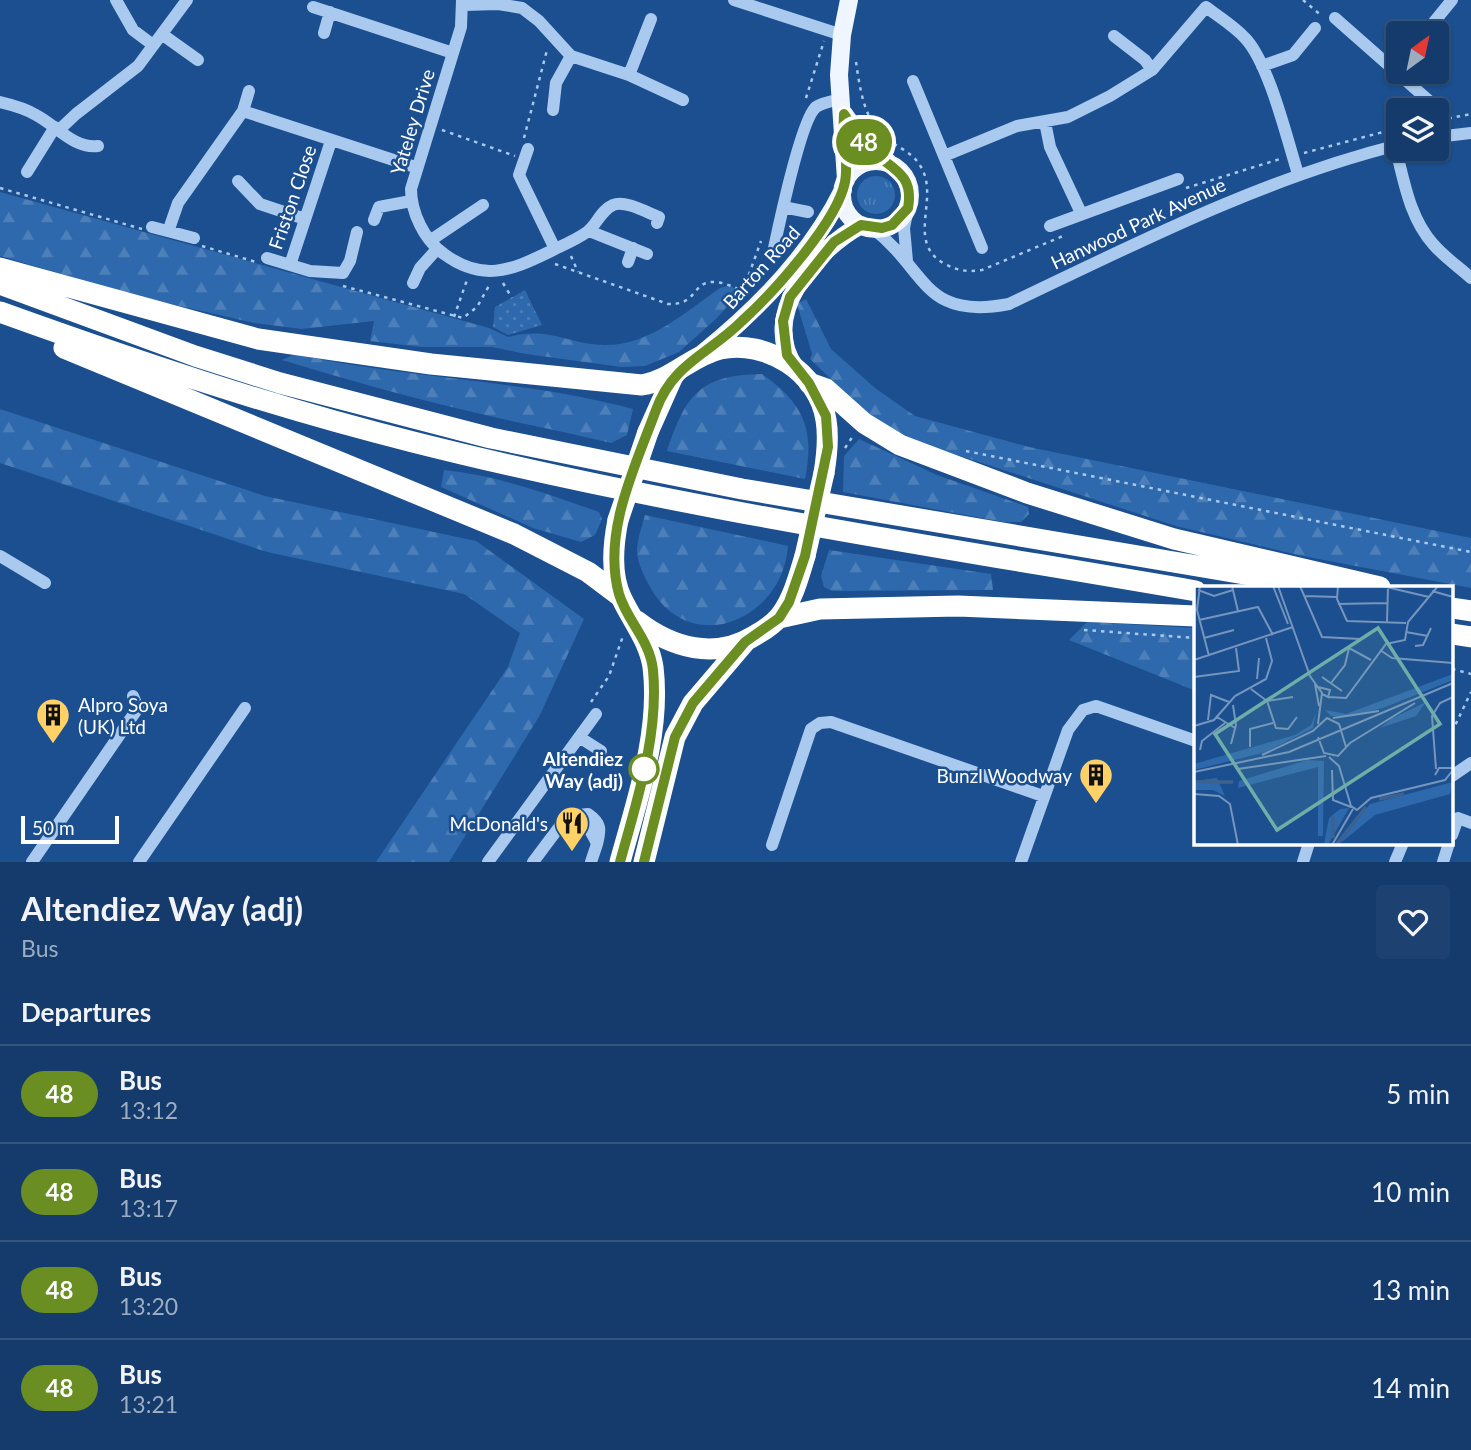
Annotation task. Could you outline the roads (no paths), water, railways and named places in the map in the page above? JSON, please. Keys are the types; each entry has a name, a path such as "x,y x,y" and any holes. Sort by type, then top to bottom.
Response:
{"highway":[{"path":"0,268 258,339 431,364 634,385 652,384 673,376 695,359 720,349 758,349 826,389 864,423 900,445 936,460 1123,525 1376,586"},
{"path":"0,284 183,352 268,379 491,438 742,489 1316,586"},
{"path":"0,313 66,350 550,550 620,596"},
{"path":"0,313 292,410 555,476 726,509 1194,591"},
{"path":"779,618 789,602 805,556 828,447 826,416 802,375"},
{"path":"620,862 654,714 650,656 646,641 627,625 614,568 618,520 648,432 673,376"},
{"path":"644,862 675,737 693,703 745,642 779,618 820,608 958,606 1194,616"},
{"path":"627,625 688,647 723,650 745,642"}],"main road":[{"name":"Barton Road","path":"695,359 742,322 775,285 827,222 844,185 843,106 834,34 849,0"},
{"path":"843,106 865,144 894,166 909,184 908,208 892,225 867,227 846,211 844,185 860,165 872,161 894,166"},
{"name":"Barton Road","path":"802,375 787,355 784,341 783,321 790,297 834,242 867,227"}],"street":[{"path":"116,0 133,30 153,45"},
{"path":"27,172 57,128 138,66 187,0"},
{"path":"734,0 834,34"},
{"path":"1435,21 1452,0"},
{"path":"463,3 524,4 571,56 629,75 683,100"},
{"name":"Yateley Drive","path":"434,244 415,215 411,201 415,167 432,127 453,53 463,3"},
{"path":"944,156 1017,126 1068,117 1110,96 1152,70 1209,4 1245,38 1262,66 1298,174"},
{"path":"313,7 453,53"},
{"path":"324,33 330,12"},
{"path":"1335,18 1386,62"},
{"path":"629,75 651,19"},
{"path":"1262,66 1293,55 1315,29"},
{"path":"163,35 198,60"},
{"path":"1114,36 1145,60 1152,70"},
{"path":"553,110 556,83 571,56"},
{"path":"913,80 982,248"},
{"path":"1409,84 1422,98"},
{"path":"169,229 178,203 243,111 249,91"},
{"path":"0,102 19,106 78,144 87,148 99,146"},
{"name":"Barton Road","path":"774,248 783,207 811,113 822,104 843,106"},
{"path":"243,111 415,167"},
{"path":"1045,122 1050,147 1081,213"},
{"path":"1449,136 1471,133"},
{"name":"Friston Close","path":"289,265 331,141"},
{"path":"525,146 519,175 541,221 561,249"},
{"name":"Hanwood Park Avenue","path":"867,227 897,250 923,286 947,301 978,309 1009,304 1228,202 1298,174 1386,149"},
{"path":"1400,161 1411,208 1423,230 1433,245 1471,278"},
{"path":"238,181 260,204 305,219"},
{"path":"1050,226 1081,213 1182,183"},
{"path":"374,220 379,207 411,201"},
{"path":"434,244 455,262 485,272 516,268 561,249 589,231 605,210 621,204 659,217 657,223"},
{"path":"413,283 434,244 483,205"},
{"name":"Barton Road","path":"783,207 807,212"},
{"path":"907,265 905,228 908,208"},
{"path":"152,227 169,229 194,238"},
{"path":"589,231 647,254"},
{"path":"267,258 312,272 343,273 358,232"},
{"path":"628,262 633,248"},
{"path":"0,556 45,583"},
{"path":"32,862 138,708 133,696"},
{"path":"1021,862 1068,730 1083,710 1096,706 1194,740"},
{"path":"139,862 245,708"},
{"path":"488,862 579,737 590,712"},
{"path":"772,845 811,729 820,723 831,722 1043,796"},
{"path":"579,737 601,751"},
{"path":"1454,775 1471,763"},
{"path":"533,862 566,818 576,813 588,814 598,820 600,830 592,862"},
{"path":"1454,829 1458,818 1471,823"},
{"path":"1303,862 1309,844"},
{"path":"1395,862 1403,844"},
{"path":"1443,862 1449,844"}],"place":[{"name":"Alpro Soya (UK) Ltd","path":"53,745"},
{"name":"Altendiez Way (adj)","path":"644,769"},
{"name":"Bunzl Woodway","path":"1096,805"},
{"name":"McDonald's","path":"572,853"}]}
